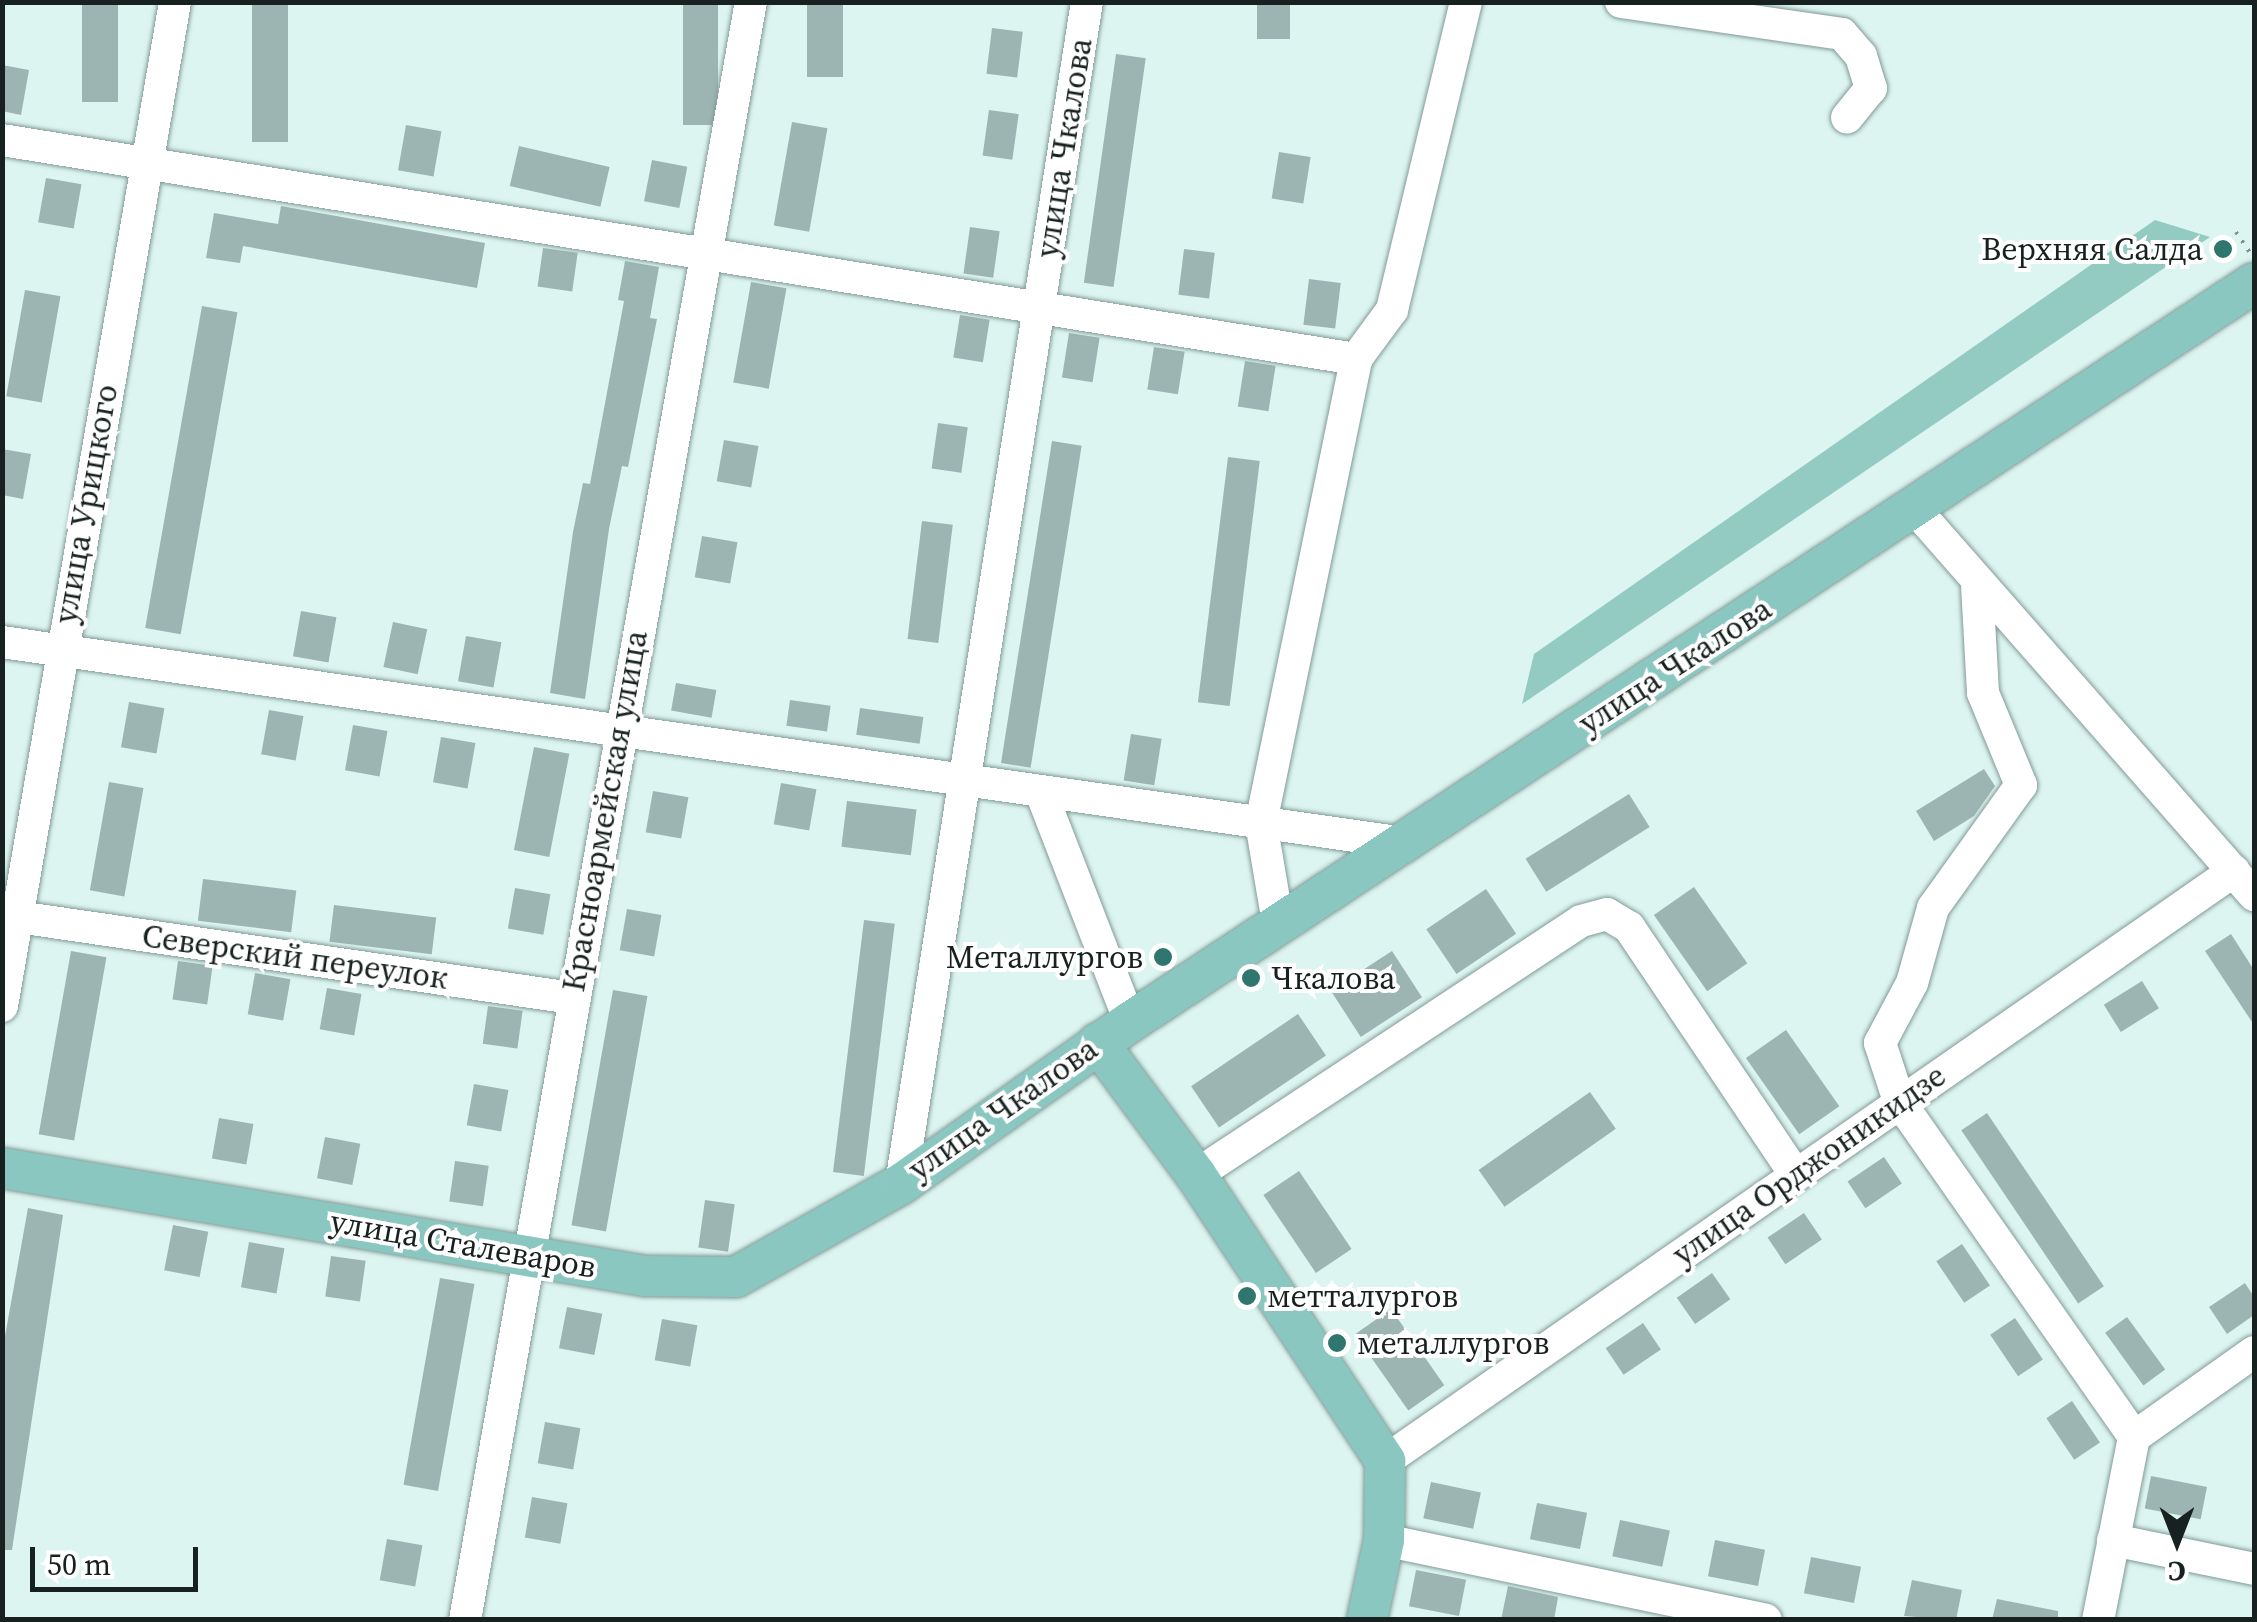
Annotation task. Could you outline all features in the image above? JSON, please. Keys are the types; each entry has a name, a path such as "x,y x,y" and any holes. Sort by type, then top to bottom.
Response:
{"main road":[{"name":"улица Чкалова","path":"901,1184 1114,1032 2254,284"},
{"path":"1114,1032 1196,1176 1385,1460 1384,1540 1366,1620"},
{"name":"улица Сталеваров","path":"2,1168 534,1254 646,1276 736,1277 901,1184"}],"street":[{"name":"улица Урицкого","path":"2,1006 174,2"},
{"name":"Красноармейская улица","path":"465,1620 534,1254 572,998 751,2"},
{"name":"улица Чкалова","path":"901,1184 967,785 1087,2"},
{"path":"1278,923 1261,823 1356,359 1392,310 1466,2"},
{"path":"1621,2 1842,34 1861,56 1871,88 1847,118"},
{"path":"2,140 1040,304 1356,359"},
{"path":"1915,508 1977,585 2080,689 2244,883"},
{"path":"1977,585 1983,692 2021,785 1933,908 1912,983 1880,1044 1899,1101 2134,1437"},
{"path":"2,642 619,727 967,785 1404,844"},
{"path":"1042,795 1114,1032"},
{"name":"улица Орджоникидзе","path":"1385,1460 1899,1101 2244,883"},
{"path":"1196,1176 1581,921 1607,914 1629,926 1795,1174"},
{"name":"Северский переулок","path":"18,917 572,998"},
{"path":"2098,1620 2134,1437 2254,1352"},
{"path":"1384,1540 1766,1620"},
{"path":"2114,1540 2254,1569"}],"path":[{"path":"2236,232 2254,260"}],"shaded area":[{"path":"2155,220 2210,237 1522,704 1534,654"}],"building":[{"path":"82,2 118,2 118,102 82,102"},
{"path":"252,2 288,2 288,142 252,142"},
{"path":"683,2 718,2 718,125 683,125"},
{"path":"807,2 843,2 843,77 807,77"},
{"path":"1257,2 1290,2 1290,39 1257,39"},
{"path":"992,28 1023,32 1017,77 986,74"},
{"path":"1116,54 1146,58 1114,287 1084,283"},
{"path":"2,65 29,70 21,115 2,111"},
{"path":"989,110 1019,114 1012,160 983,156"},
{"path":"792,122 827,128 809,232 774,225"},
{"path":"406,125 441,131 433,177 398,170"},
{"path":"519,146 610,167 600,207 510,186"},
{"path":"1279,152 1311,157 1303,203 1272,198"},
{"path":"652,160 687,167 679,208 644,201"},
{"path":"46,178 81,184 74,229 38,222"},
{"path":"281,206 485,243 477,288 243,246 240,263 206,258 214,213 278,224"},
{"path":"970,227 1000,231 993,278 963,274"},
{"path":"543,248 578,253 572,291 538,287"},
{"path":"1184,249 1215,253 1209,298 1178,295"},
{"path":"625,261 659,267 650,318 657,319 628,467 622,466 609,529 585,699 550,693 573,532 583,483 590,484 624,301 618,300"},
{"path":"1309,279 1341,283 1335,329 1303,325"},
{"path":"751,282 786,288 769,389 733,382"},
{"path":"25,290 60,296 42,403 6,396"},
{"path":"202,306 237,312 181,634 145,628"},
{"path":"960,315 990,320 983,362 953,357"},
{"path":"1069,333 1100,338 1093,382 1062,377"},
{"path":"1154,347 1185,352 1178,394 1147,389"},
{"path":"1245,361 1276,366 1268,411 1238,406"},
{"path":"938,423 968,427 961,473 932,469"},
{"path":"724,440 758,446 751,487 717,481"},
{"path":"1052,441 1082,446 1031,768 1001,763"},
{"path":"2,449 31,454 23,499 2,495"},
{"path":"1228,457 1260,461 1230,706 1198,702"},
{"path":"922,521 953,525 938,643 907,639"},
{"path":"702,536 737,542 730,584 695,577"},
{"path":"301,611 336,617 328,663 293,656"},
{"path":"393,622 427,629 418,674 383,667"},
{"path":"466,636 501,642 493,688 458,681"},
{"path":"676,683 716,690 712,718 671,711"},
{"path":"790,700 831,706 827,731 786,726"},
{"path":"129,702 164,708 156,754 121,747"},
{"path":"860,708 923,717 920,744 856,735"},
{"path":"269,710 303,716 296,760 261,754"},
{"path":"353,725 387,731 379,776 345,770"},
{"path":"1131,734 1162,739 1154,785 1124,780"},
{"path":"441,737 475,743 467,788 433,782"},
{"path":"534,747 569,754 549,857 514,850"},
{"path":"1984,769 1995,786 1974,816 1934,841 1916,811"},
{"path":"109,782 143,788 124,896 90,890"},
{"path":"781,783 816,789 809,831 774,824"},
{"path":"653,791 688,797 681,839 646,832"},
{"path":"1629,794 1650,827 1546,892 1526,859"},
{"path":"847,801 916,810 911,855 841,847"},
{"path":"203,879 296,890 291,932 198,921"},
{"path":"1694,887 1747,963 1707,991 1654,915"},
{"path":"515,888 550,894 543,935 508,928"},
{"path":"1486,889 1516,934 1457,974 1426,929"},
{"path":"334,905 436,918 432,954 329,942"},
{"path":"627,909 661,915 654,956 620,950"},
{"path":"864,920 895,924 864,1176 833,1172"},
{"path":"2231,934 2254,970 2254,1025 2205,951"},
{"path":"71,951 106,957 74,1140 39,1134"},
{"path":"1392,951 1422,997 1361,1037 1331,991"},
{"path":"178,961 213,966 207,1004 173,1000"},
{"path":"255,973 290,979 283,1021 248,1014"},
{"path":"2142,981 2159,1008 2121,1032 2104,1005"},
{"path":"327,988 361,994 354,1035 320,1029"},
{"path":"613,990 647,996 606,1231 571,1225"},
{"path":"488,1006 523,1011 517,1049 483,1044"},
{"path":"1298,1014 1326,1055 1219,1128 1191,1086"},
{"path":"1786,1030 1839,1106 1799,1134 1746,1058"},
{"path":"474,1084 508,1090 501,1131 467,1125"},
{"path":"1590,1092 1616,1129 1504,1207 1479,1170"},
{"path":"1987,1113 2104,1286 2078,1304 1961,1130"},
{"path":"219,1118 253,1124 246,1164 212,1158"},
{"path":"325,1137 360,1144 352,1185 317,1178"},
{"path":"1884,1157 1902,1184 1865,1208 1848,1182"},
{"path":"455,1161 489,1166 483,1206 449,1202"},
{"path":"1299,1171 1352,1249 1316,1273 1263,1195"},
{"path":"705,1200 735,1204 728,1252 698,1248"},
{"path":"28,1208 63,1215 12,1550 2,1550 2,1353"},
{"path":"1804,1213 1822,1240 1785,1264 1768,1238"},
{"path":"173,1225 208,1232 200,1277 164,1270"},
{"path":"249,1242 284,1248 276,1294 241,1287"},
{"path":"1962,1244 1990,1285 1964,1303 1936,1261"},
{"path":"331,1256 366,1261 360,1301 325,1297"},
{"path":"1712,1273 1730,1299 1695,1324 1677,1298"},
{"path":"440,1278 474,1284 438,1491 404,1485"},
{"path":"2245,1283 2254,1297 2254,1315 2227,1334 2209,1307"},
{"path":"567,1307 602,1314 594,1355 559,1348"},
{"path":"1391,1309 1444,1385 1408,1410 1355,1334"},
{"path":"2127,1317 2165,1370 2143,1385 2105,1333"},
{"path":"2015,1318 2043,1359 2018,1376 1990,1335"},
{"path":"662,1319 697,1325 690,1367 655,1360"},
{"path":"1643,1323 1661,1350 1624,1375 1606,1348"},
{"path":"2072,1401 2100,1442 2074,1460 2046,1418"},
{"path":"545,1422 580,1428 573,1470 538,1463"},
{"path":"2151,1476 2207,1487 2201,1519 2145,1508"},
{"path":"1431,1482 1481,1493 1473,1529 1423,1518"},
{"path":"532,1497 567,1503 560,1544 525,1537"},
{"path":"1537,1503 1587,1513 1580,1549 1530,1539"},
{"path":"1620,1520 1670,1531 1662,1567 1612,1556"},
{"path":"387,1539 422,1545 415,1587 380,1580"},
{"path":"1715,1540 1765,1550 1758,1586 1708,1576"},
{"path":"1811,1557 1861,1567 1854,1603 1804,1593"},
{"path":"1416,1570 1466,1580 1459,1616 1409,1606"},
{"path":"1912,1580 1962,1590 1956,1620 1904,1616"},
{"path":"1508,1586 1558,1597 1554,1620 1501,1620"},
{"path":"1997,1599 2058,1611 2058,1620 1992,1620"}],"place":[{"name":"Верхняя Салда","path":"2223,249"},
{"name":"Металлургов","path":"1163,957"},
{"name":"Чкалова","path":"1251,978"},
{"name":"метталургов","path":"1247,1296"},
{"name":"металлургов","path":"1337,1343"}]}
